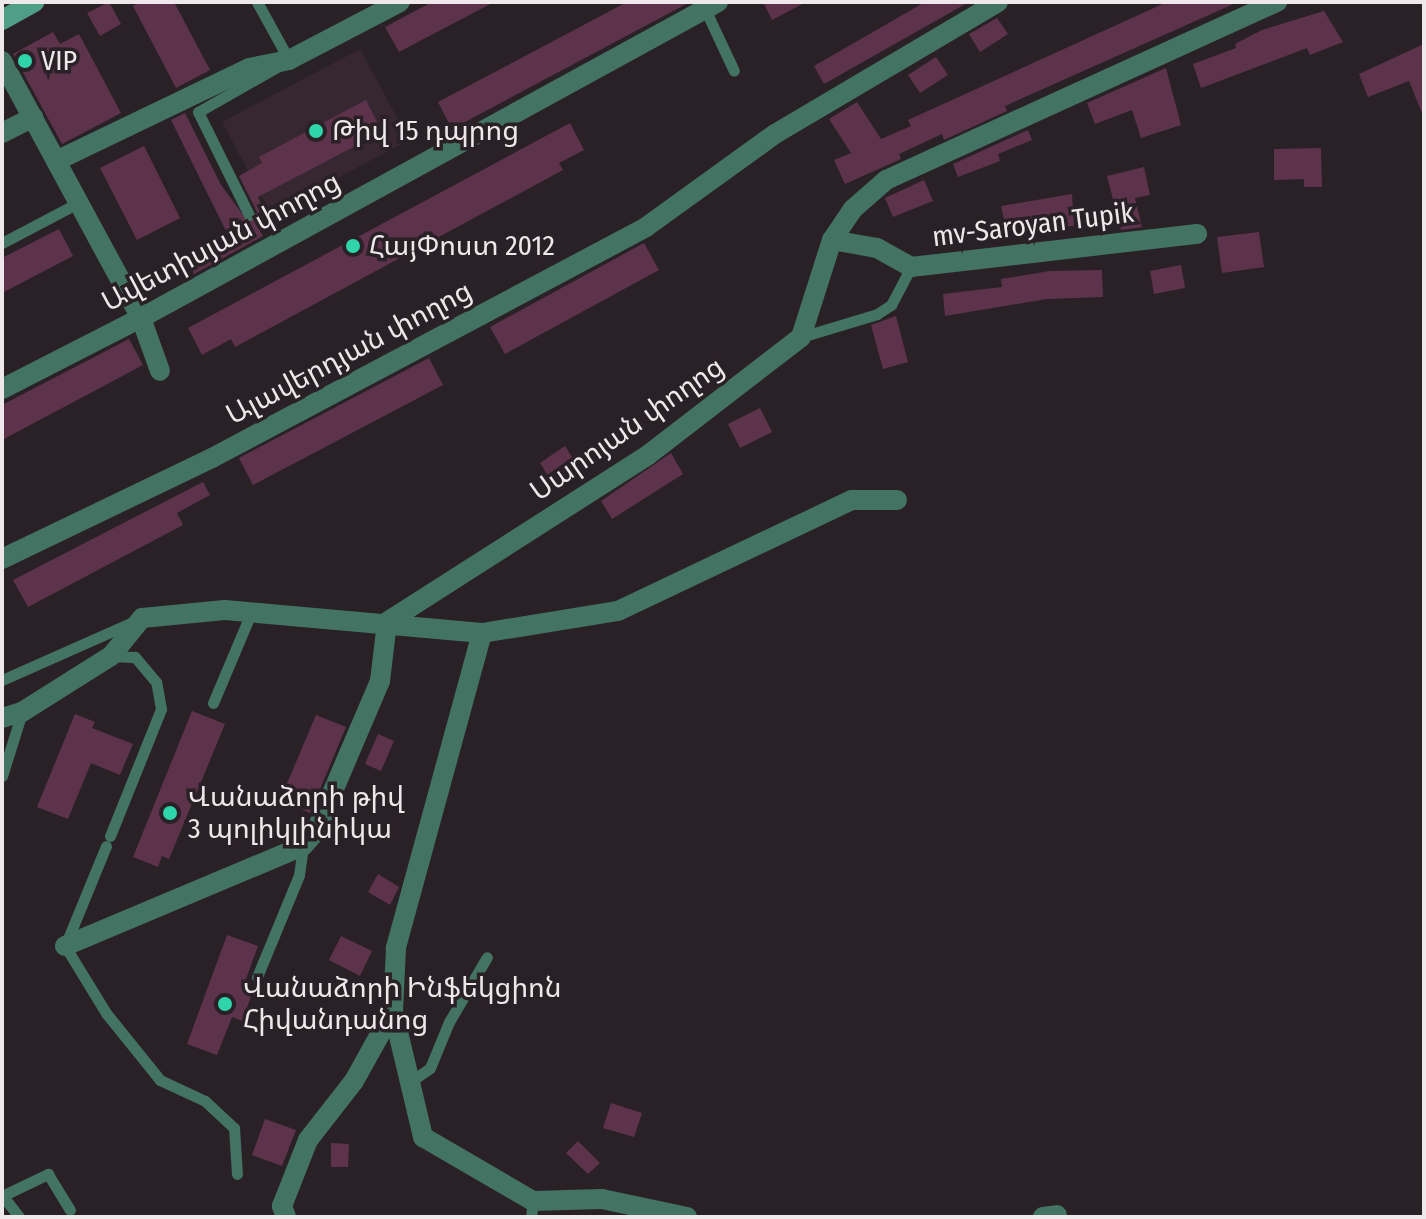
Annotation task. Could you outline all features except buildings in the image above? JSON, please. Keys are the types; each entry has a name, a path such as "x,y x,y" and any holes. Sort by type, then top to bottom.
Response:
{"main road":[{"path":"3,19 34,2"}],"street":[{"path":"56,161 249,68 289,60 400,2"},
{"name":"Ալավերդյան փողոց","path":"2,559 212,458 646,227 775,134 998,2"},
{"path":"801,337 832,240 853,209 886,180 1277,2"},
{"name":"Ավետիսյան փողոց","path":"2,389 141,318 711,5"},
{"path":"2,61 141,318 160,371"},
{"path":"2,133 33,117"},
{"name":"mv-Saroyan Tupik","path":"832,240 877,248 911,267 1197,234"},
{"name":"Սարոյան փողոց","path":"387,622 648,455 801,337"},
{"path":"12,715 111,656 142,618 225,610 387,622 482,633 618,611 852,500 897,500"},
{"path":"65,946 303,846 316,831 380,681 387,622"},
{"path":"482,633 396,948 393,1011 423,1137 532,1209 602,1199 687,1217"},
{"path":"286,1217 282,1206 308,1140 354,1081 393,1011"}],"lane":[{"path":"249,215 198,112 289,60 257,2"},
{"path":"711,5 734,71"},
{"path":"2,243 78,203"},
{"path":"801,337 877,314 891,305 911,267"},
{"path":"213,703 251,613"},
{"path":"2,680 142,618"},
{"path":"111,656 135,657 156,682 161,709 65,946 106,1013 160,1080 205,1101 234,1128 237,1174"},
{"path":"2,776 12,715"},
{"path":"257,977 299,875 303,846"},
{"path":"410,1082 430,1068 449,1022 487,957"},
{"path":"19,1217 4,1194 48,1174 70,1210"}],"shaded area":[{"name":"Թիվ 15 դպրոց","path":"360,49 409,140 271,214 222,122"}],"place":[{"name":"VIP","path":"25,61"},
{"name":"Թիվ 15 դպրոց","path":"316,131"},
{"name":"ՀայՓոստ 2012","path":"353,246"},
{"name":"Վանաձորի թիվ 3 պոլիկլինիկա","path":"170,813"},
{"name":"Վանաձորի Ինֆեկցիոն Հիվանդանոց","path":"225,1004"}]}
